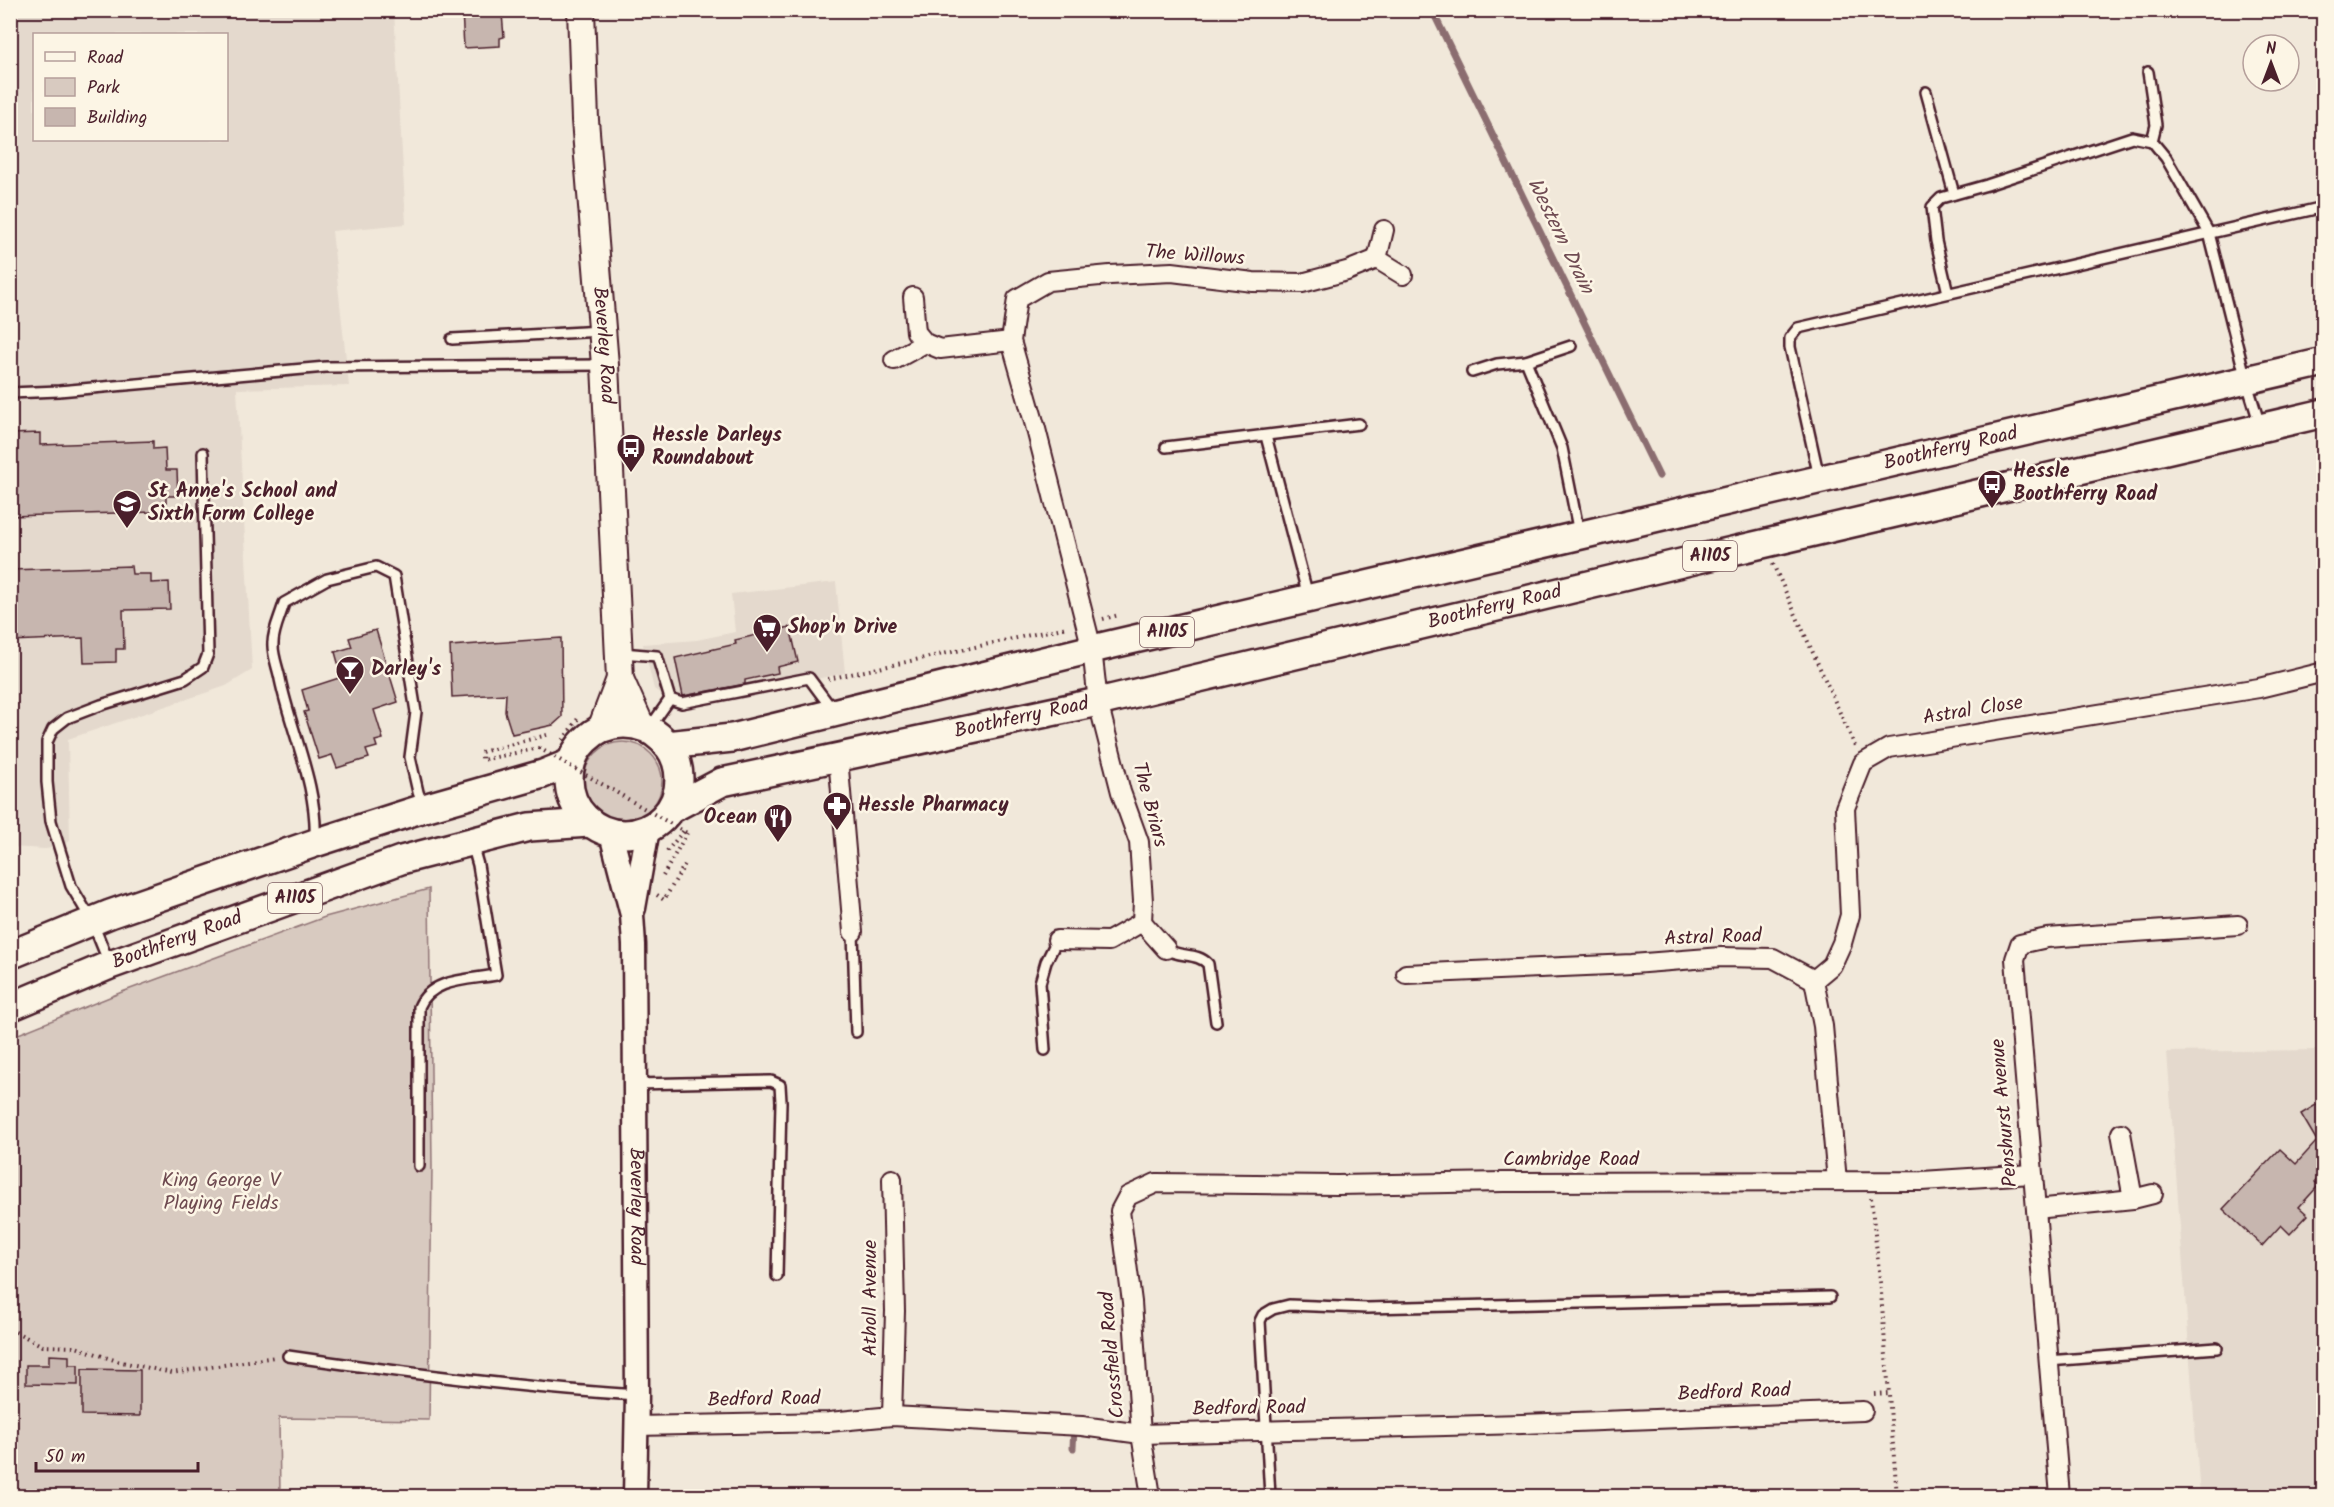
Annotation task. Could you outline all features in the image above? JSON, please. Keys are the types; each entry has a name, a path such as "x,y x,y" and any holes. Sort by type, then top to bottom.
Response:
{"main road":[{"name":"Beverley Road","path":"581,10 585,120 603,331 620,653 620,679 601,729"},
{"name":"Boothferry Road","path":"652,734 732,738 1092,649 2324,362"},
{"name":"Boothferry Road","path":"671,809 722,782 1098,702 2261,428 2322,420"},
{"name":"Beverley Road","path":"620,679 652,734"},
{"path":"614,724 627,724 652,734 676,759 679,776 678,793 671,809 661,821 648,829 630,834 600,828 578,811 570,796 568,780 570,763 577,749 588,737 601,729 614,724"},
{"name":"A1105","path":"10,955 92,921 315,843 424,808 543,774 570,763"},
{"name":"Boothferry Road","path":"10,1007 110,965 401,861 529,826 600,828"}],"street":[{"path":"1384,230 1377,259 1403,275"},
{"name":"The Willows","path":"1092,649 1011,341 1017,299 1048,281 1110,275 1172,272 1254,282 1302,283 1347,271 1377,259"},
{"path":"913,297 916,332 926,343 940,349 1011,341"},
{"path":"894,360 926,343"},
{"name":"The Briars","path":"1092,649 1098,702 1121,792 1139,842 1142,922"},
{"name":"Astral Close","path":"1863,762 1888,748 2259,688 2324,672"},
{"path":"838,757 853,932"},
{"path":"1837,1180 1823,1026 1814,980 1832,965 1842,943 1850,915 1845,808 1863,762"},
{"name":"Beverley Road","path":"600,828 632,915"},
{"name":"Beverley Road","path":"635,1497 636,1084 632,915 648,829"},
{"path":"1057,940 1109,941 1142,922 1166,950"},
{"name":"Penshurst Avenue","path":"2060,1497 2015,959 2020,944 2047,938 2238,925"},
{"name":"Astral Road","path":"1406,974 1632,964 1721,957 1773,958 1814,980"},
{"path":"2121,1133 2133,1199"},
{"name":"Cambridge Road","path":"1120,1210 1128,1196 1156,1183 1338,1185 1922,1181 2032,1174"},
{"name":"Atholl Avenue","path":"892,1179 895,1311 892,1416"},
{"path":"2036,1209 2133,1199 2153,1194"},
{"name":"Crossfield Road","path":"1120,1210 1132,1302 1141,1434 1151,1497"},
{"name":"Bedford Road","path":"636,1426 829,1422 892,1416 1082,1426 1141,1434 1863,1411"}],"lane":[{"path":"2148,72 2156,125 2152,141"},
{"path":"1926,92 1954,194"},
{"path":"1948,293 1935,241 1932,207 1941,198 2132,137 2152,141 2166,158 2209,233 2246,380 2261,428"},
{"path":"1819,479 1790,347 1790,338 1798,328 2324,207"},
{"path":"452,339 603,331"},
{"path":"1472,372 1497,364 1526,361 1571,346"},
{"path":"1526,361 1562,448 1580,535"},
{"path":"10,393 58,391 326,367 605,365"},
{"path":"1166,447 1359,424"},
{"path":"1266,436 1309,599"},
{"path":"110,965 92,921 71,886 51,821 47,782 47,742 53,729 67,718 185,679 203,667 208,654 203,453"},
{"path":"315,843 316,825 310,792 272,644 284,603 327,579 376,567 394,576 416,712 410,757 424,808"},
{"path":"620,653 657,656 670,699 652,734"},
{"path":"670,699 682,703 809,678 834,713"},
{"path":"419,1166 419,1007 424,996 437,986 496,975 478,865 472,842"},
{"path":"853,932 856,1032"},
{"path":"1045,1050 1040,983 1046,962 1057,940"},
{"path":"1166,950 1203,959 1208,964 1216,1022"},
{"path":"636,1084 771,1081 780,1085 777,1276"},
{"path":"1270,1497 1260,1321 1263,1315 1273,1309 1289,1305 1379,1308 1830,1297"},
{"path":"2048,1361 2217,1348"},
{"path":"288,1356 404,1373 544,1389 637,1395"}],"path":[{"path":"1770,557 1824,681 1863,762"},
{"path":"547,735 482,752 482,760 540,748 687,833 660,882"},
{"path":"654,892 664,900 685,864"},
{"path":"1869,1180 1880,1280 1897,1497"},
{"path":"10,1329 43,1347 76,1347 117,1361 172,1372 288,1356"}],"shaded area":[{"name":"St Anne's School and Sixth Form College","path":"11,11 394,11 406,224 332,231 349,386 237,389 252,670 226,686 68,739 70,841 59,847 45,849 11,847"},
{"path":"836,582 845,673 676,705 654,689 643,644 697,640 735,632 731,594"},
{"path":"2323,1050 2323,1496 2200,1496 2167,1052"}],"green space":[{"path":"615,742 631,742 645,748 656,759 662,773 662,789 656,803 645,814 631,820 615,820 601,814 590,803 584,789 584,773 590,759 601,748"},
{"name":"King George V Playing Fields","path":"429,889 432,1166 429,1420 279,1418 280,1496 11,1496 11,1037 122,992 325,917"}],"building":[{"path":"462,10 497,10 497,14 502,14 504,37 500,38 500,46 464,48"},
{"path":"40,433 40,445 153,441 153,449 165,448 166,470 177,470 178,496 166,496 166,503 154,504 154,512 10,516 10,434"},
{"path":"131,566 132,574 151,574 151,583 169,582 170,609 123,610 124,649 116,649 116,662 84,663 83,638 10,641 10,570"},
{"path":"790,627 798,662 777,667 778,673 745,680 745,684 683,696 675,658 736,644 735,640"},
{"name":"Darley's","path":"376,630 398,702 374,710 383,739 375,741 377,747 366,750 369,758 337,768 332,755 319,759 304,712 308,711 302,690 342,677 335,652 352,647 349,638"},
{"path":"561,638 562,717 553,725 512,734 505,712 506,694 452,697 450,646"},
{"path":"2324,1100 2324,1172 2315,1182 2319,1185 2299,1207 2308,1215 2290,1234 2281,1225 2262,1246 2223,1209 2280,1149 2296,1164 2317,1141 2301,1114"},
{"path":"49,1355 69,1356 69,1365 78,1365 78,1385 26,1384 26,1365 49,1365"},
{"path":"82,1369 140,1370 140,1416 82,1415"}],"waterway":[{"name":"Western Drain","path":"1432,10 1659,476"},
{"path":"1073,1448 1074,1426"}],"place":[{"name":"Hessle Darleys Roundabout","path":"631,474"},
{"name":"Hessle Boothferry Road","path":"1992,510"},
{"name":"St Anne's School and Sixth Form College","path":"127,530"},
{"name":"Shop'n Drive","path":"767,654"},
{"name":"Darley's","path":"350,696"},
{"name":"Hessle Pharmacy","path":"837,832"},
{"name":"Ocean","path":"778,844"}]}
